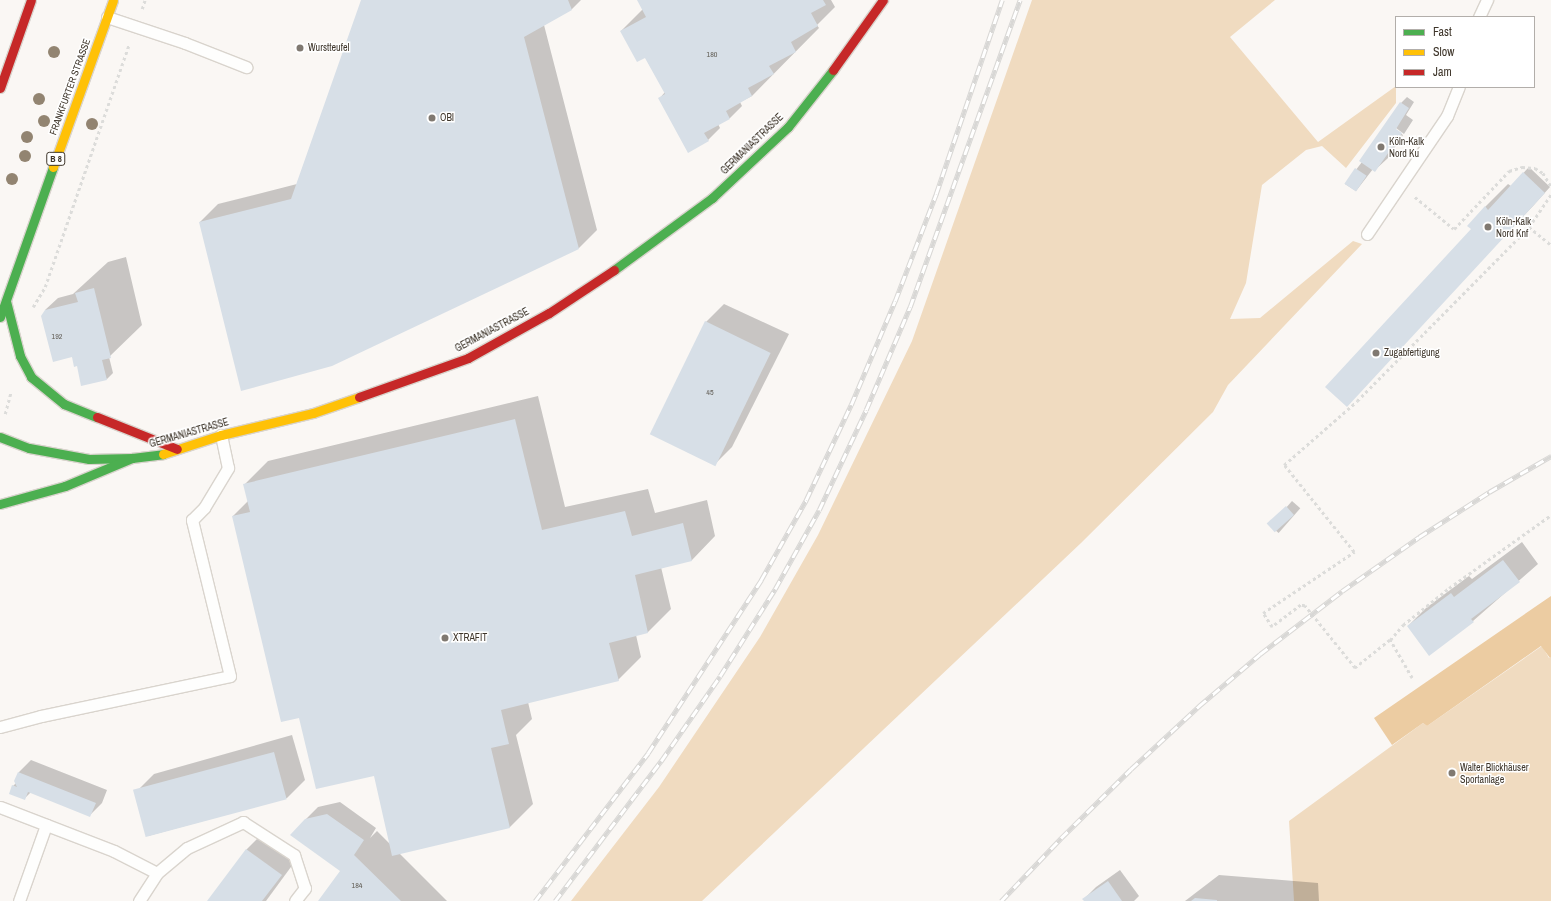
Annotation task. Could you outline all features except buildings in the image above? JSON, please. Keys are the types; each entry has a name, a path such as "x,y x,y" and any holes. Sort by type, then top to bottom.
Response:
{"street":[{"path":"0,88 31,0"},
{"name":"FRANKFURTER STRASSE","path":"0,317 113,0"},
{"name":"GERMANIASTRASSE","path":"0,438 29,448 88,459 132,458 162,454 220,435 313,413 468,358 549,313 632,258 717,193 788,127 835,68 883,0"},
{"path":"6,301 20,356 31,377 64,404 177,449"},
{"path":"0,504 65,486 132,458"}],"lane":[{"path":"1479,16 1487,0"},
{"path":"107,17 136,26 246,67"},
{"path":"1367,234 1447,116 1459,88"},
{"path":"0,727 41,716 230,676 192,520 204,508 228,468 220,435"},
{"path":"0,807 114,851 157,873"},
{"path":"139,901 157,873 187,848 243,822 294,854 305,888 295,901"},
{"path":"19,901 46,825"}],"path":[{"path":"30,313 45,287 145,0"},
{"path":"1400,185 1454,229 1509,171 1522,167 1535,168 1543,172 1551,186"},
{"path":"1551,194 1529,227 1357,401 1284,465 1354,552 1263,613 1272,627 1301,605 1305,606 1355,668 1390,640 1403,625 1448,588 1551,515"},
{"path":"1529,227 1551,245"},
{"path":"4,416 17,374 26,367"},
{"path":"1390,640 1412,678"}],"shaded area":[{"path":"1032,0 1275,0 1230,37 1318,142 1395,87 1396,88 1396,103 1346,168 1322,146 1306,150 1262,185 1246,283 1230,319 1260,318 1353,241 1362,244 1228,385 1213,412 1081,543 702,901 571,901 659,787 760,637 818,535 912,341"},
{"path":"1551,596 1550,658 1541,646 1427,726 1423,723 1392,745 1374,718"},
{"name":"Walter Blickhäuser Sportanlage","path":"1542,646 1549,658 1551,657 1551,901 1294,901 1289,821 1423,723 1427,726"}],"railway":[{"path":"535,901 648,753 761,580 806,500 851,405 895,301 936,194 1002,0"},
{"path":"555,901 661,761 720,676 775,589 819,510 866,410 910,307 1020,0"},
{"path":"1001,901 1061,838 1131,769 1199,706 1260,654 1342,591 1419,537 1489,492 1551,456"}],"traffic: fast":[{"path":"614,270 712,198 788,127 833,70"},
{"path":"0,317 53,167"},
{"path":"6,301 20,356 31,377 64,404 97,417"},
{"path":"0,437 29,448 89,459 132,458 163,454"},
{"path":"0,504 65,486 132,458"}],"traffic: slow":[{"path":"53,167 113,0"},
{"path":"163,454 221,435 313,413 359,397"}],"traffic: jam":[{"path":"0,88 31,0"},
{"path":"833,70 883,0"},
{"path":"359,397 468,358 549,313 614,270"},
{"path":"97,417 177,449"}],"place":[{"name":"Wurstteufel","path":"300,48"},
{"name":"OBI","path":"432,118"},
{"name":"Köln-Kalk Nord Ku","path":"1381,147"},
{"name":"Köln-Kalk Nord Knf","path":"1488,227"},
{"name":"Zugabfertigung","path":"1376,353"},
{"name":"XTRAFIT","path":"445,638"},
{"name":"Walter Blickhäuser Sportanlage","path":"1452,773"}]}
